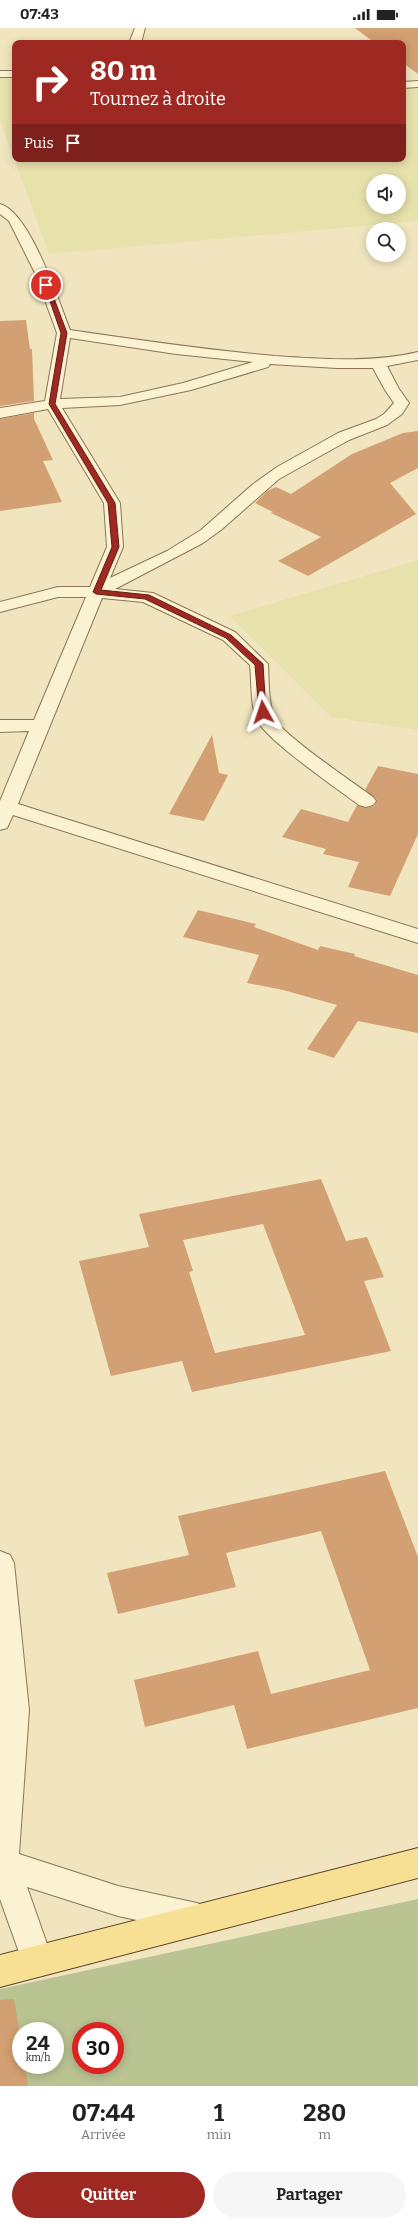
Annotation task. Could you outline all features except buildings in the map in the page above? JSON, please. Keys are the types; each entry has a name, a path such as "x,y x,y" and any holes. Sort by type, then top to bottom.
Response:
{"main road":[{"path":"0,1971 418,1863"}],"street":[{"path":"136,40 140,28"},
{"path":"0,74 12,74"},
{"path":"406,85 418,84"},
{"path":"0,208 42,273 64,333 52,404 112,503 115,547 4,815 418,936"},
{"path":"64,333 206,355 348,365 378,363 418,356"},
{"path":"0,413 52,404 120,401 186,387 274,360"},
{"path":"96,592 196,541 221,523 238,505 268,480 344,435 382,422 398,411 402,404 392,390 378,363"},
{"path":"0,607 58,592 96,592 147,597 229,636 259,664 263,712 267,722 283,738 366,801"},
{"path":"0,726 42,725"},
{"path":"0,1564 14,1710 1,1863 37,1962"},
{"path":"1,1863 118,1901 202,1919"}],"shaded area":[{"path":"0,74 12,74 12,153 0,120"},
{"path":"418,85 418,221 366,222 366,226 49,254 15,162 406,162 406,87"},
{"path":"418,560 418,730 331,717 230,616"}],"green space":[{"path":"418,1899 418,2086 0,2086 0,1989"}],"route":[{"path":"46,285 64,333 52,404 112,503 115,547 96,592 147,597 229,636 259,664 263,712"}]}
